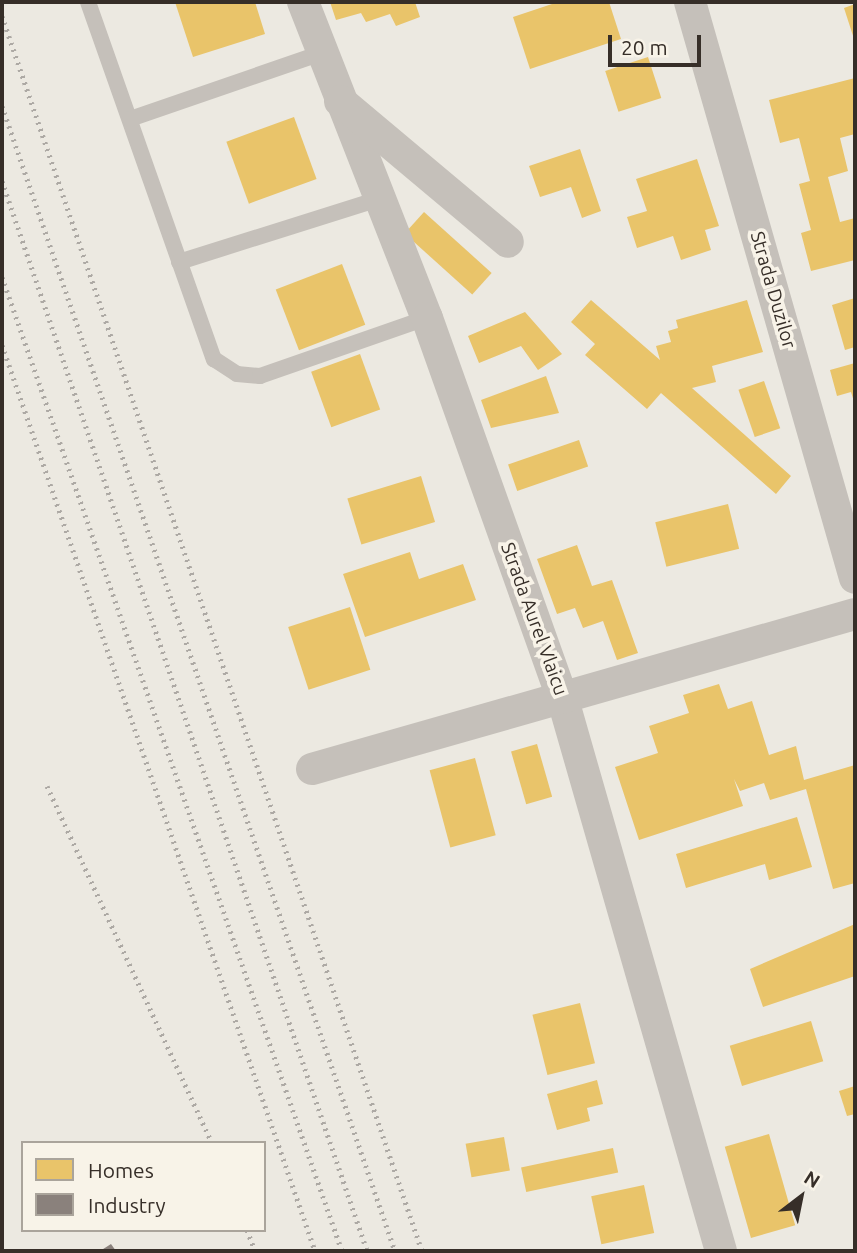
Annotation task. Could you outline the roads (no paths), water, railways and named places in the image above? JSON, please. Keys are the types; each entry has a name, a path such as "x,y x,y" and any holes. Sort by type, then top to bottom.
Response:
{"street":[{"name":"Strada Aurel Vlaicu","path":"303,2 426,318 563,700 721,1251"},
{"name":"Strada Duzilor","path":"690,2 855,579"},
{"path":"339,100 508,242"},
{"path":"312,769 563,700 855,614"}],"lane":[{"path":"88,2 214,359 237,374 260,376 426,318"},
{"path":"130,120 322,53"},
{"path":"179,262 379,199"}],"railway":[{"path":"2,16 422,1251"},
{"path":"2,106 395,1251"},
{"path":"2,181 367,1251"},
{"path":"2,277 342,1251"},
{"path":"2,345 315,1251"},
{"path":"47,786 211,1141"},
{"path":"248,1232 255,1251"}]}
